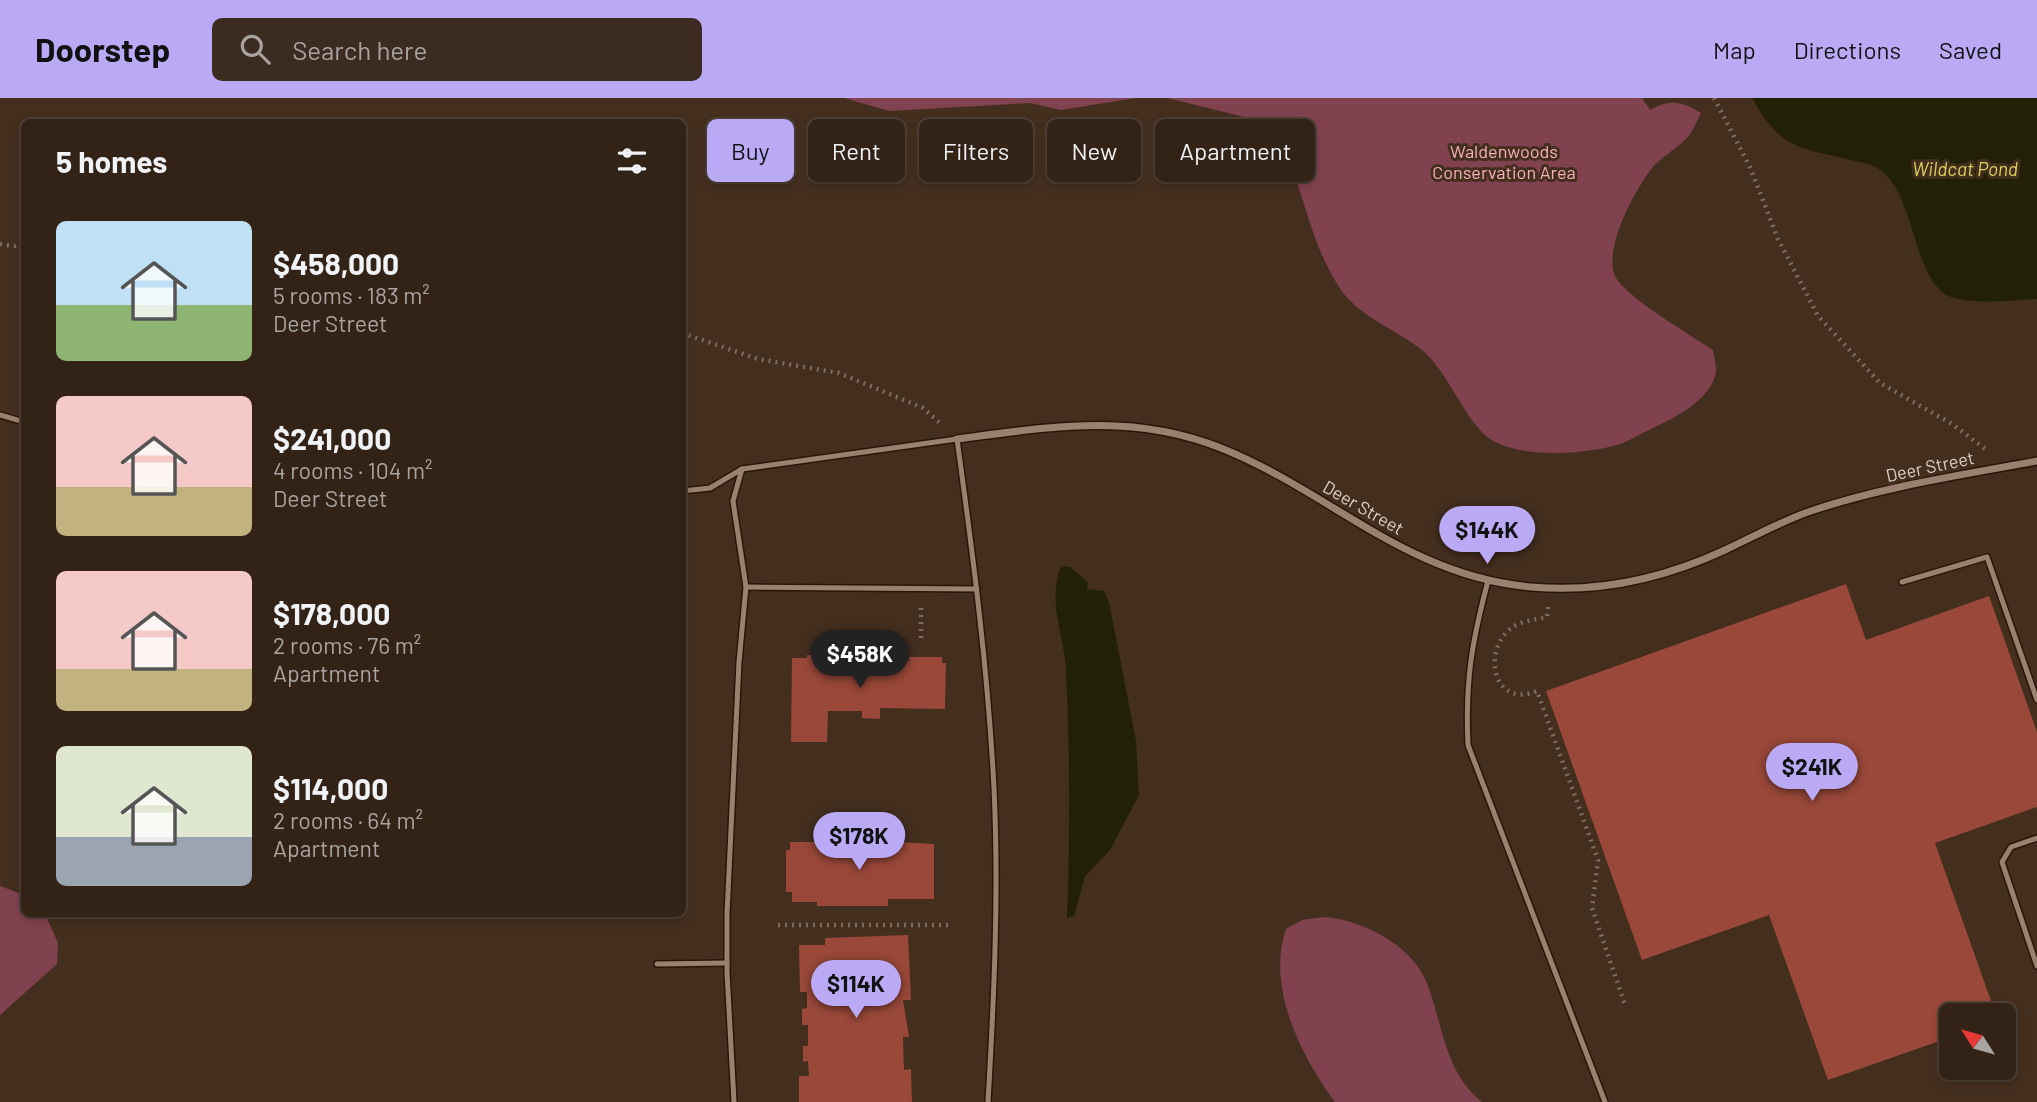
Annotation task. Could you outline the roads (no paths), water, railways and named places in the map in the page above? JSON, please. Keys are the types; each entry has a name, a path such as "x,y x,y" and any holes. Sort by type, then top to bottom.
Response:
{"street":[{"name":"Deer Street","path":"957,439 1076,424 1135,426 1188,437 1259,466 1424,560 1488,581 1559,588 1642,579 1707,558 1809,512 2037,461"}],"lane":[{"path":"0,415 21,421"},
{"path":"686,491 710,488 742,469 957,439 977,589 994,790 994,1006 988,1102"},
{"path":"734,1102 727,963 738,676 746,587 733,501 742,469"},
{"path":"1902,582 1987,557 2037,700"},
{"path":"1488,581 1470,649 1466,709 1468,745 1605,1102"},
{"path":"746,587 977,589"},
{"path":"2037,838 2011,848 2002,862 2037,966"},
{"path":"657,964 727,963"}],"water":[{"name":"Wildcat Pond","path":"1752,98 2037,98 2037,299 1974,301 1950,297 1942,292 1925,267 1901,199 1884,173 1868,164 1816,152 1792,143 1772,127"},
{"path":"1061,566 1070,567 1088,582 1087,589 1104,591 1109,602 1136,741 1139,795 1110,850 1085,876 1074,916 1067,918 1069,794 1066,671 1056,605 1057,580"}],"park label":[{"name":"Waldenwoods Conservation Area","path":"1504,162"}]}
